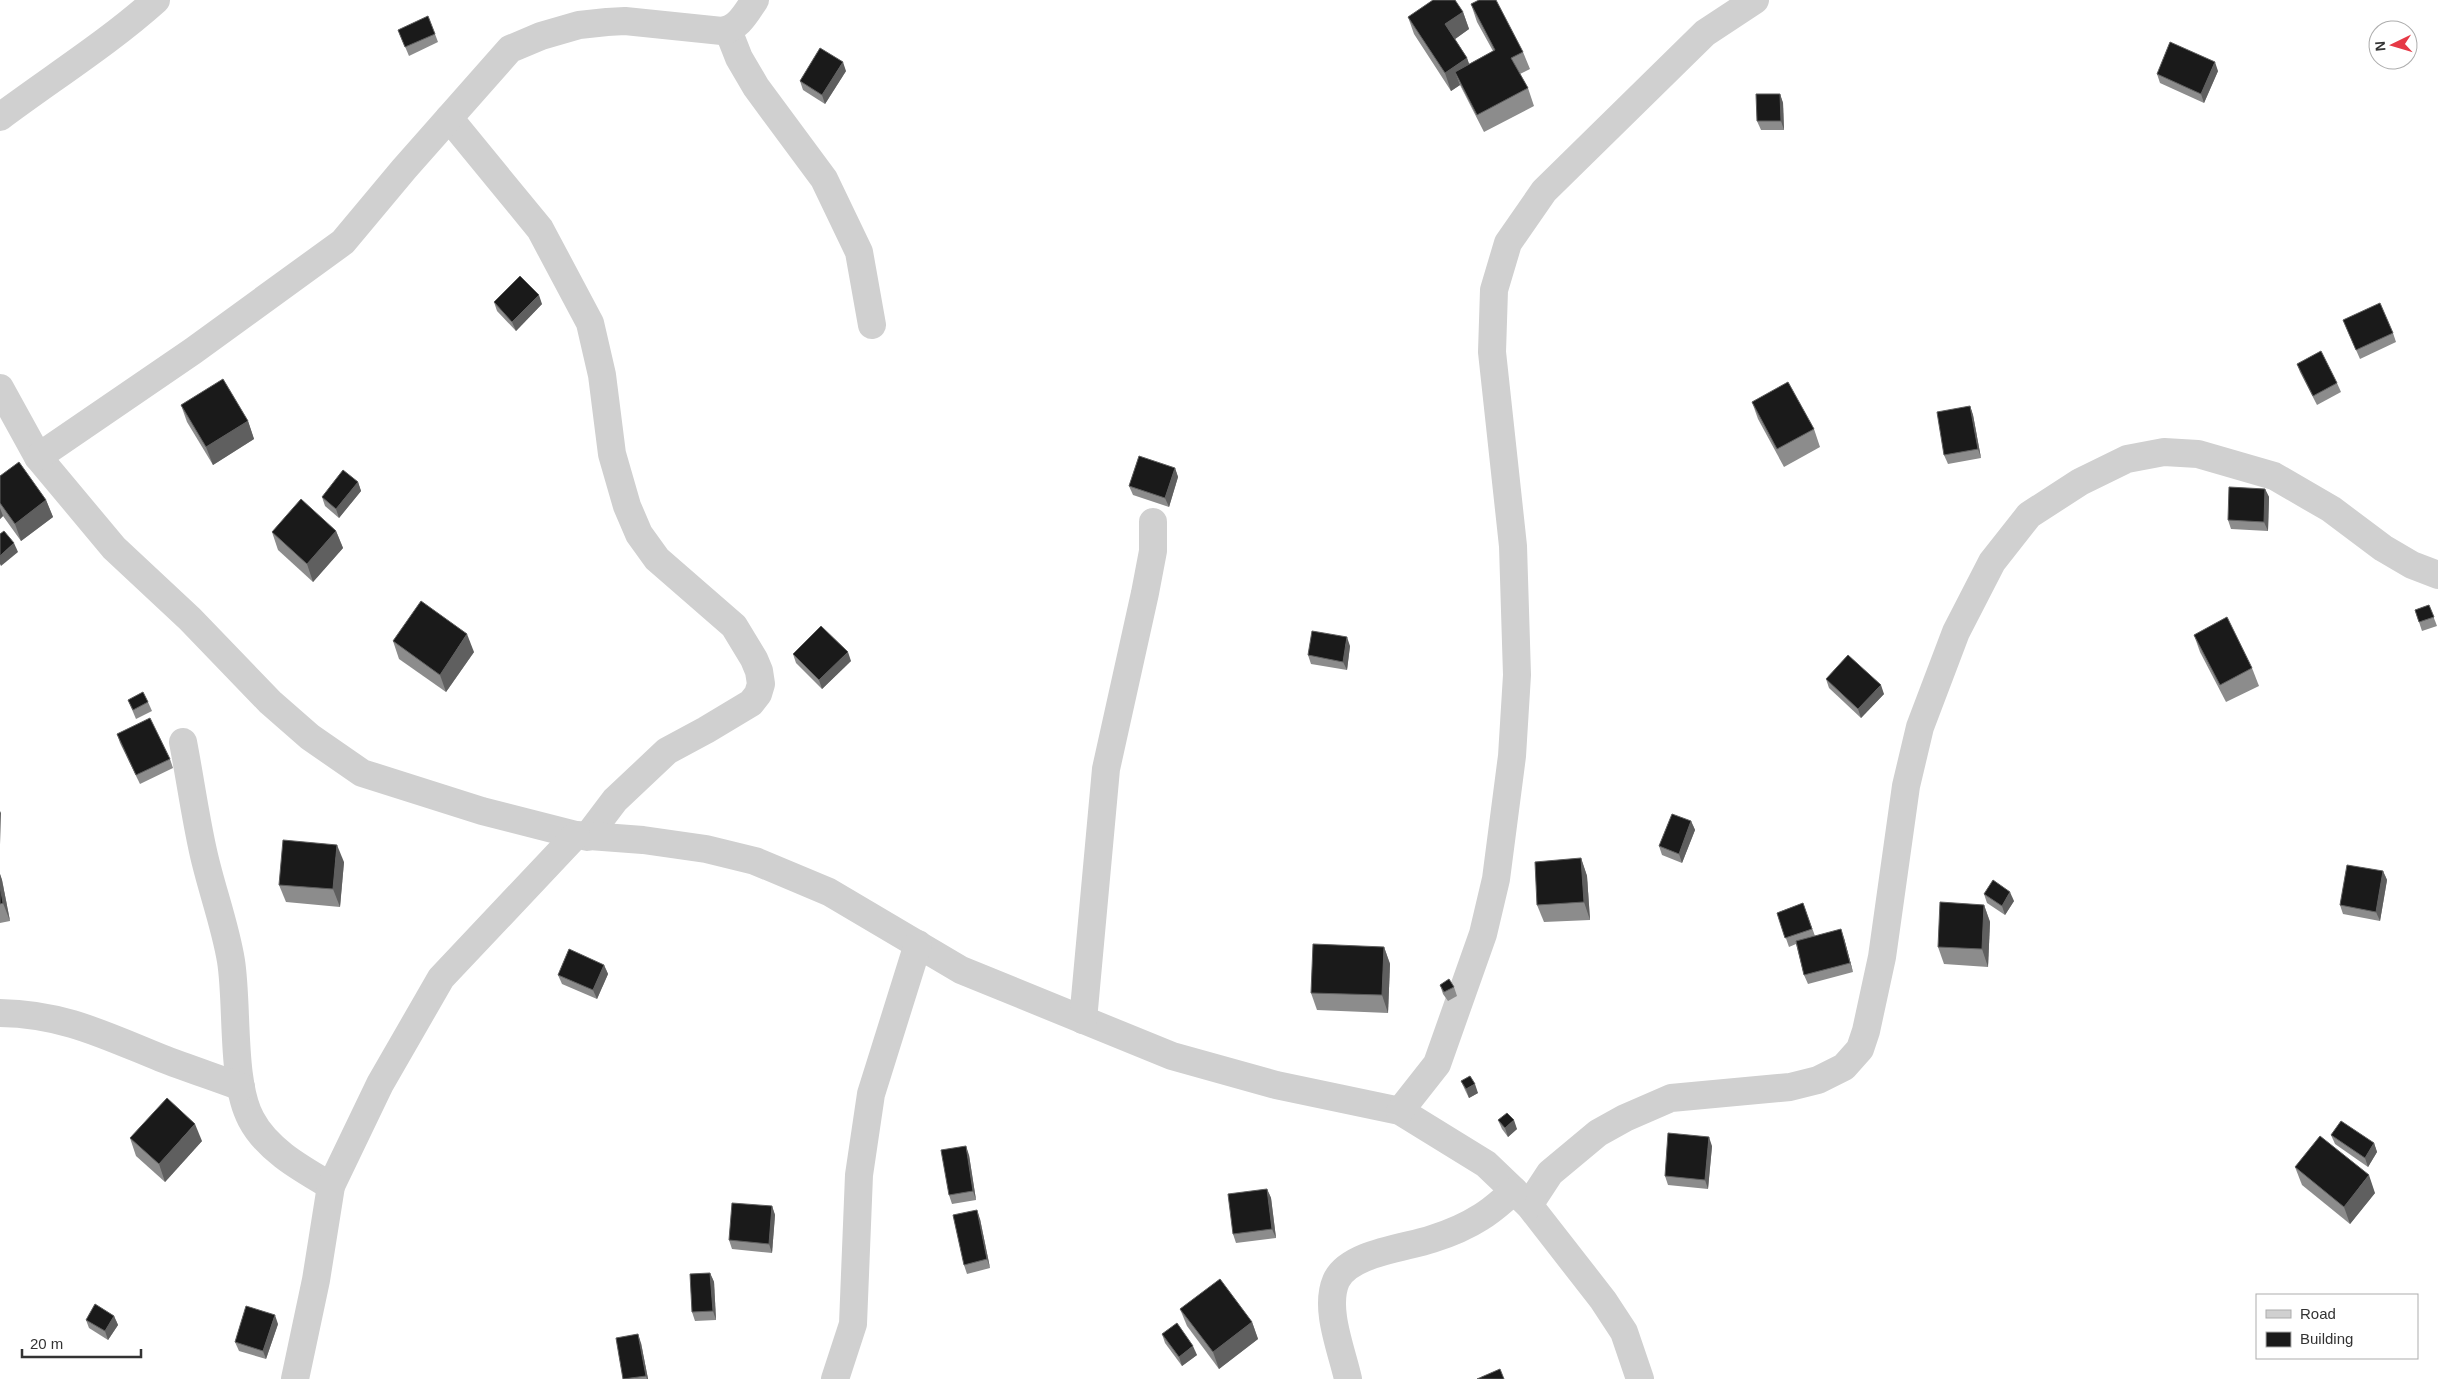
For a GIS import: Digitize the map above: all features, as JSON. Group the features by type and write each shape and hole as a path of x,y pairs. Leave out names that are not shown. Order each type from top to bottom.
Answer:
{"street":[{"path":"0,117 79,59 123,30 156,0"},
{"path":"38,458 193,351 343,242 510,49 541,36 579,25 624,21 714,31 728,30 742,20 755,0"},
{"path":"1400,1111 1436,1064 1456,1015 1483,934 1496,879 1512,756 1517,675 1513,546 1492,352 1494,290 1508,243 1544,191 1705,33 1755,0"},
{"path":"728,30 739,58 756,87 824,180 859,252 872,325"},
{"path":"295,1379 316,1280 331,1186 380,1084 441,978 582,836 615,800 667,750 752,703 761,684 754,658 734,626 657,559 639,534 627,506 612,454 602,375 590,324 540,229 449,118"},
{"path":"0,388 38,458 114,548 190,620 270,702 310,737 362,773 482,811 582,836 643,840 697,847 755,861 830,892 961,970 1172,1056 1276,1084 1400,1111 1486,1164 1521,1198 1603,1300 1624,1332 1640,1379"},
{"path":"1348,1379 1333,1323 1333,1297 1336,1280 1350,1265 1372,1255 1433,1239 1521,1198 1598,1133 1625,1118 1671,1098 1790,1087 1818,1080 1844,1067 1860,1049 1866,1031 1882,957 1906,786 1920,727 1956,632 1992,562 2029,515 2080,482 2127,459 2164,452 2198,454 2274,476 2331,509 2405,561 2438,575"},
{"path":"1083,1020 1106,769 1145,593 1153,551 1154,522"},
{"path":"183,742 203,850 224,926 231,961 241,1087 250,1118 261,1135 294,1164 331,1186"},
{"path":"835,1379 853,1324 859,1175 871,1094 918,944"},
{"path":"0,1013 43,1016 81,1025 161,1058 241,1087"}],"building":[{"path":"1433,0 1455,0 1463,12 1445,24 1467,58 1445,73 1408,17"},
{"path":"1479,0 1496,0 1523,52 1511,58 1528,88 1477,115 1455,72 1495,50 1471,4"},
{"path":"428,16 435,34 405,47 398,30"},
{"path":"2170,42 2215,62 2201,94 2157,74"},
{"path":"820,48 843,62 822,95 800,81"},
{"path":"1756,94 1780,94 1781,121 1757,121"},
{"path":"520,276 539,295 512,322 494,302"},
{"path":"2380,303 2393,333 2356,350 2343,320"},
{"path":"2321,351 2337,383 2313,396 2297,364"},
{"path":"223,379 248,421 206,447 181,405"},
{"path":"1788,382 1814,429 1777,449 1752,402"},
{"path":"1970,406 1978,449 1944,455 1937,412"},
{"path":"1139,456 1175,468 1165,498 1129,486"},
{"path":"19,462 46,500 15,524 0,503 0,476"},
{"path":"343,470 358,482 336,509 322,497"},
{"path":"2229,487 2265,489 2264,522 2228,520"},
{"path":"301,499 336,531 307,564 272,532"},
{"path":"4,531 14,543 0,556 0,534"},
{"path":"421,601 467,634 440,675 393,641"},
{"path":"2429,605 2434,617 2419,622 2415,610"},
{"path":"2227,617 2252,668 2220,685 2194,635"},
{"path":"821,626 848,652 819,680 793,654"},
{"path":"1312,631 1347,637 1343,662 1308,655"},
{"path":"1848,655 1881,685 1858,709 1826,679"},
{"path":"143,692 148,702 133,710 128,700"},
{"path":"150,718 170,759 136,775 117,734"},
{"path":"1672,814 1691,821 1679,854 1659,846"},
{"path":"283,840 337,845 333,889 279,885"},
{"path":"1581,858 1584,902 1537,905 1535,862"},
{"path":"2347,865 2383,871 2376,912 2340,905"},
{"path":"1993,880 2010,892 2002,906 1984,894"},
{"path":"0,886 3,903 0,904"},
{"path":"1940,902 1984,905 1982,949 1938,947"},
{"path":"1803,903 1812,929 1785,938 1777,913"},
{"path":"1841,929 1850,963 1804,975 1796,941"},
{"path":"1313,944 1384,947 1382,995 1311,993"},
{"path":"569,949 604,965 593,990 558,975"},
{"path":"1449,979 1454,987 1444,992 1440,985"},
{"path":"1470,1076 1475,1084 1466,1089 1461,1081"},
{"path":"167,1098 195,1124 159,1164 130,1138"},
{"path":"1507,1113 1514,1120 1505,1128 1498,1120"},
{"path":"2341,1121 2374,1143 2365,1158 2331,1135"},
{"path":"1668,1133 1709,1137 1705,1180 1665,1176"},
{"path":"2320,1136 2369,1175 2344,1207 2295,1167"},
{"path":"966,1146 973,1191 949,1195 941,1150"},
{"path":"1267,1189 1272,1229 1233,1234 1228,1194"},
{"path":"732,1203 772,1206 769,1244 729,1240"},
{"path":"977,1210 987,1259 964,1265 953,1215"},
{"path":"710,1273 713,1311 692,1312 690,1274"},
{"path":"1220,1279 1252,1322 1213,1352 1180,1309"},
{"path":"95,1304 114,1316 105,1331 86,1320"},
{"path":"246,1306 275,1315 263,1351 235,1342"},
{"path":"1177,1323 1193,1346 1179,1357 1162,1334"},
{"path":"638,1334 646,1376 623,1379 616,1338"},
{"path":"1500,1369 1504,1379 1477,1379"}]}
